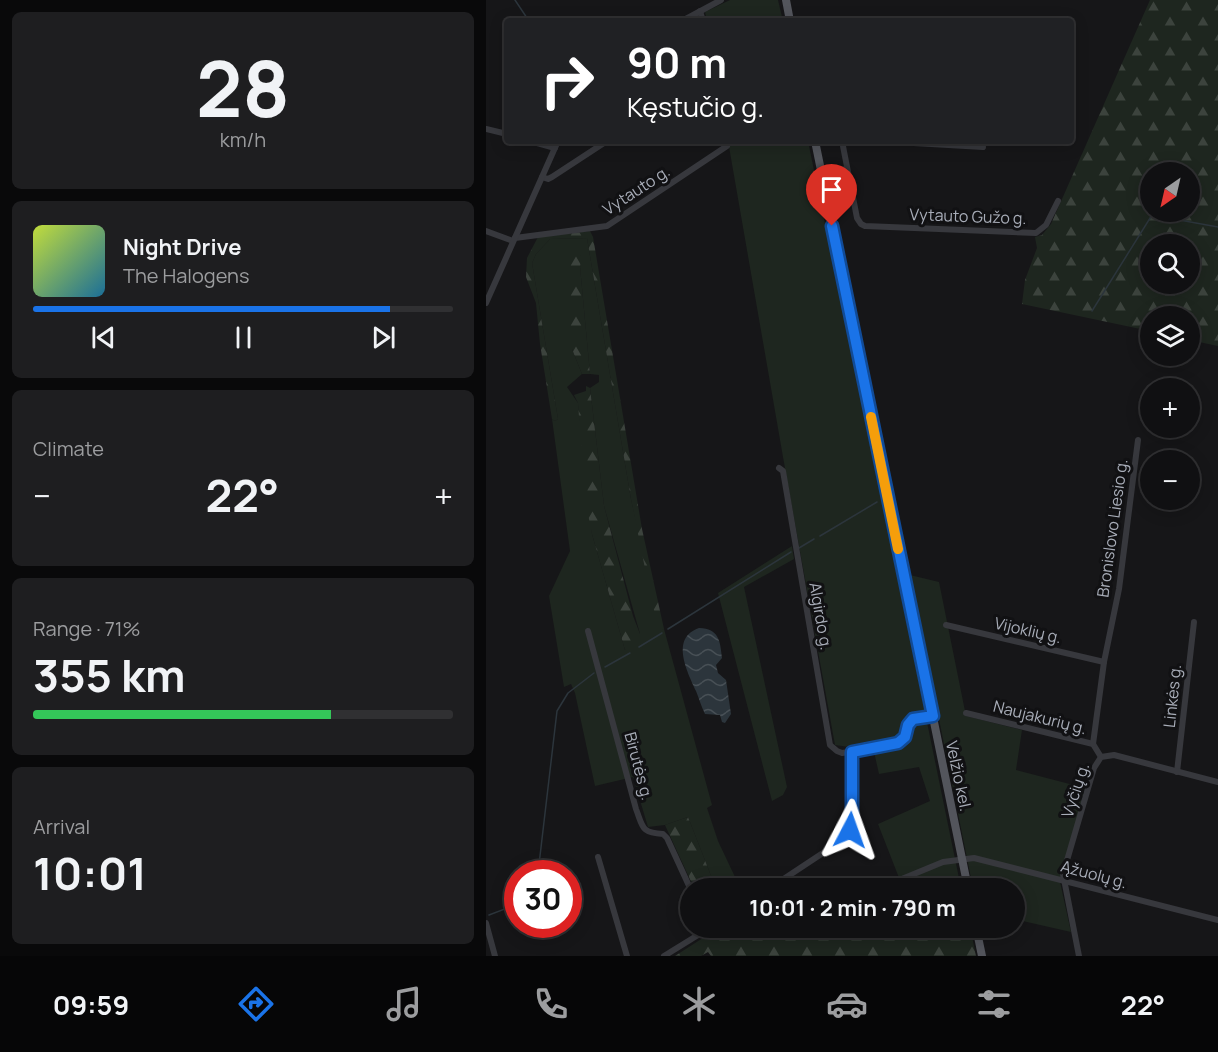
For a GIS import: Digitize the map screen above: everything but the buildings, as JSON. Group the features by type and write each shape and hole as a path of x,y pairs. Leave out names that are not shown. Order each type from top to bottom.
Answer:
{"main road":[{"path":"786,0 789,18"},
{"name":"Velžio kel.","path":"816,144 966,878"},
{"path":"978,938 982,956"}],"street":[{"path":"687,18 721,0"},
{"path":"700,11 702,18"},
{"path":"486,129 504,134"},
{"path":"541,144 555,148"},
{"path":"486,303 557,144"},
{"path":"542,177 548,179 552,177 603,144"},
{"path":"821,173 846,169 842,144"},
{"path":"931,144 983,147"},
{"name":"Vytauto g.","path":"514,239 607,226 727,146"},
{"name":"Vytauto Gužo g.","path":"846,169 857,218 861,224 1036,232 1046,225 1058,201"},
{"path":"486,231 514,239"},
{"name":"Bronislovo Liesio g.","path":"1093,744 1104,662 1119,589 1138,440"},
{"name":"Algirdo g.","path":"779,468 783,471 828,740 837,751 852,752"},
{"name":"Linkės g.","path":"1177,772 1194,622"},
{"name":"Vijoklių g.","path":"946,625 1104,662"},
{"name":"Birutės g.","path":"588,631 643,828 650,834 663,834 667,838 685,878"},
{"name":"Naujakurių g.","path":"966,713 1093,744 1101,757"},
{"path":"785,878 841,841 850,830 852,752 895,745 902,741 913,719 933,716"},
{"name":"Vyčių g.","path":"1063,879 1094,768 1101,757 1114,755 1218,782"},
{"path":"598,858 627,956"},
{"name":"Ąžuolų g.","path":"904,878 943,862 974,858 1218,920"},
{"path":"1063,879 1079,956"},
{"path":"486,923 495,956"},
{"path":"664,956 693,938"}],"green space":[{"path":"730,0 778,0 782,18 706,18 705,12"},
{"path":"1150,0 1218,0 1218,346 1200,342 1200,306 1140,306 1140,329 1022,304 1025,280 1037,248 1035,237 1042,235 1051,224"},
{"path":"729,144 809,144 959,878 899,878 878,824 930,801 919,767 879,774 872,743 849,747 835,745"},
{"path":"590,231 593,237 642,529 664,629 660,631 652,603 631,499 587,238 550,239 536,254 532,263 558,419 555,421 552,419 536,303 526,277 527,258 538,237"},
{"path":"587,238 631,499 661,630 664,629 712,805 707,808 718,841 735,877 733,878 712,878 688,817 665,825 648,827 633,777 595,786 575,693 571,684 564,687 549,596 570,551 552,419 555,421 558,419 532,263 536,254 550,239","holes":["581,254 580,267 590,374 599,375 599,382 590,388 604,506 640,634 625,650 592,534 578,403 567,387 582,374 572,349"]},
{"path":"578,253 582,257 580,267 590,374 582,374 572,349 564,268"},
{"path":"586,386 590,388 604,506 633,616 640,634 645,639 625,650 592,534 585,499 578,403 574,395 586,391"},
{"path":"792,546 794,559 744,587 787,787 783,795 772,801 718,593"},
{"path":"910,575 939,582 966,716 1022,730 1016,770 1085,788 1060,882 1071,932 1025,922 1025,878 971,878"},
{"path":"688,817 712,878 689,878 665,825"},
{"path":"703,938 972,938 976,956 711,956 708,952 701,956 675,956"}],"water":[{"path":"699,628 715,633 719,641 722,658 716,665 718,673 726,680 731,714 725,723 722,722 720,715 705,714 685,665 683,647 685,639"}],"waterway":[{"path":"515,0 527,18"},
{"path":"1092,311 1152,215 1218,227"},
{"path":"820,536 877,502"},
{"path":"799,548 814,539"},
{"path":"668,629 791,552"},
{"path":"639,647 662,633"},
{"path":"605,667 630,653"},
{"path":"540,860 557,711 568,693 594,673"},
{"path":"489,915 504,909"}],"slow traffic":[{"path":"871,417 898,549"}],"route":[{"path":"832,226 933,716 913,719 902,741 895,745 852,752 852,825 850,830"}]}
